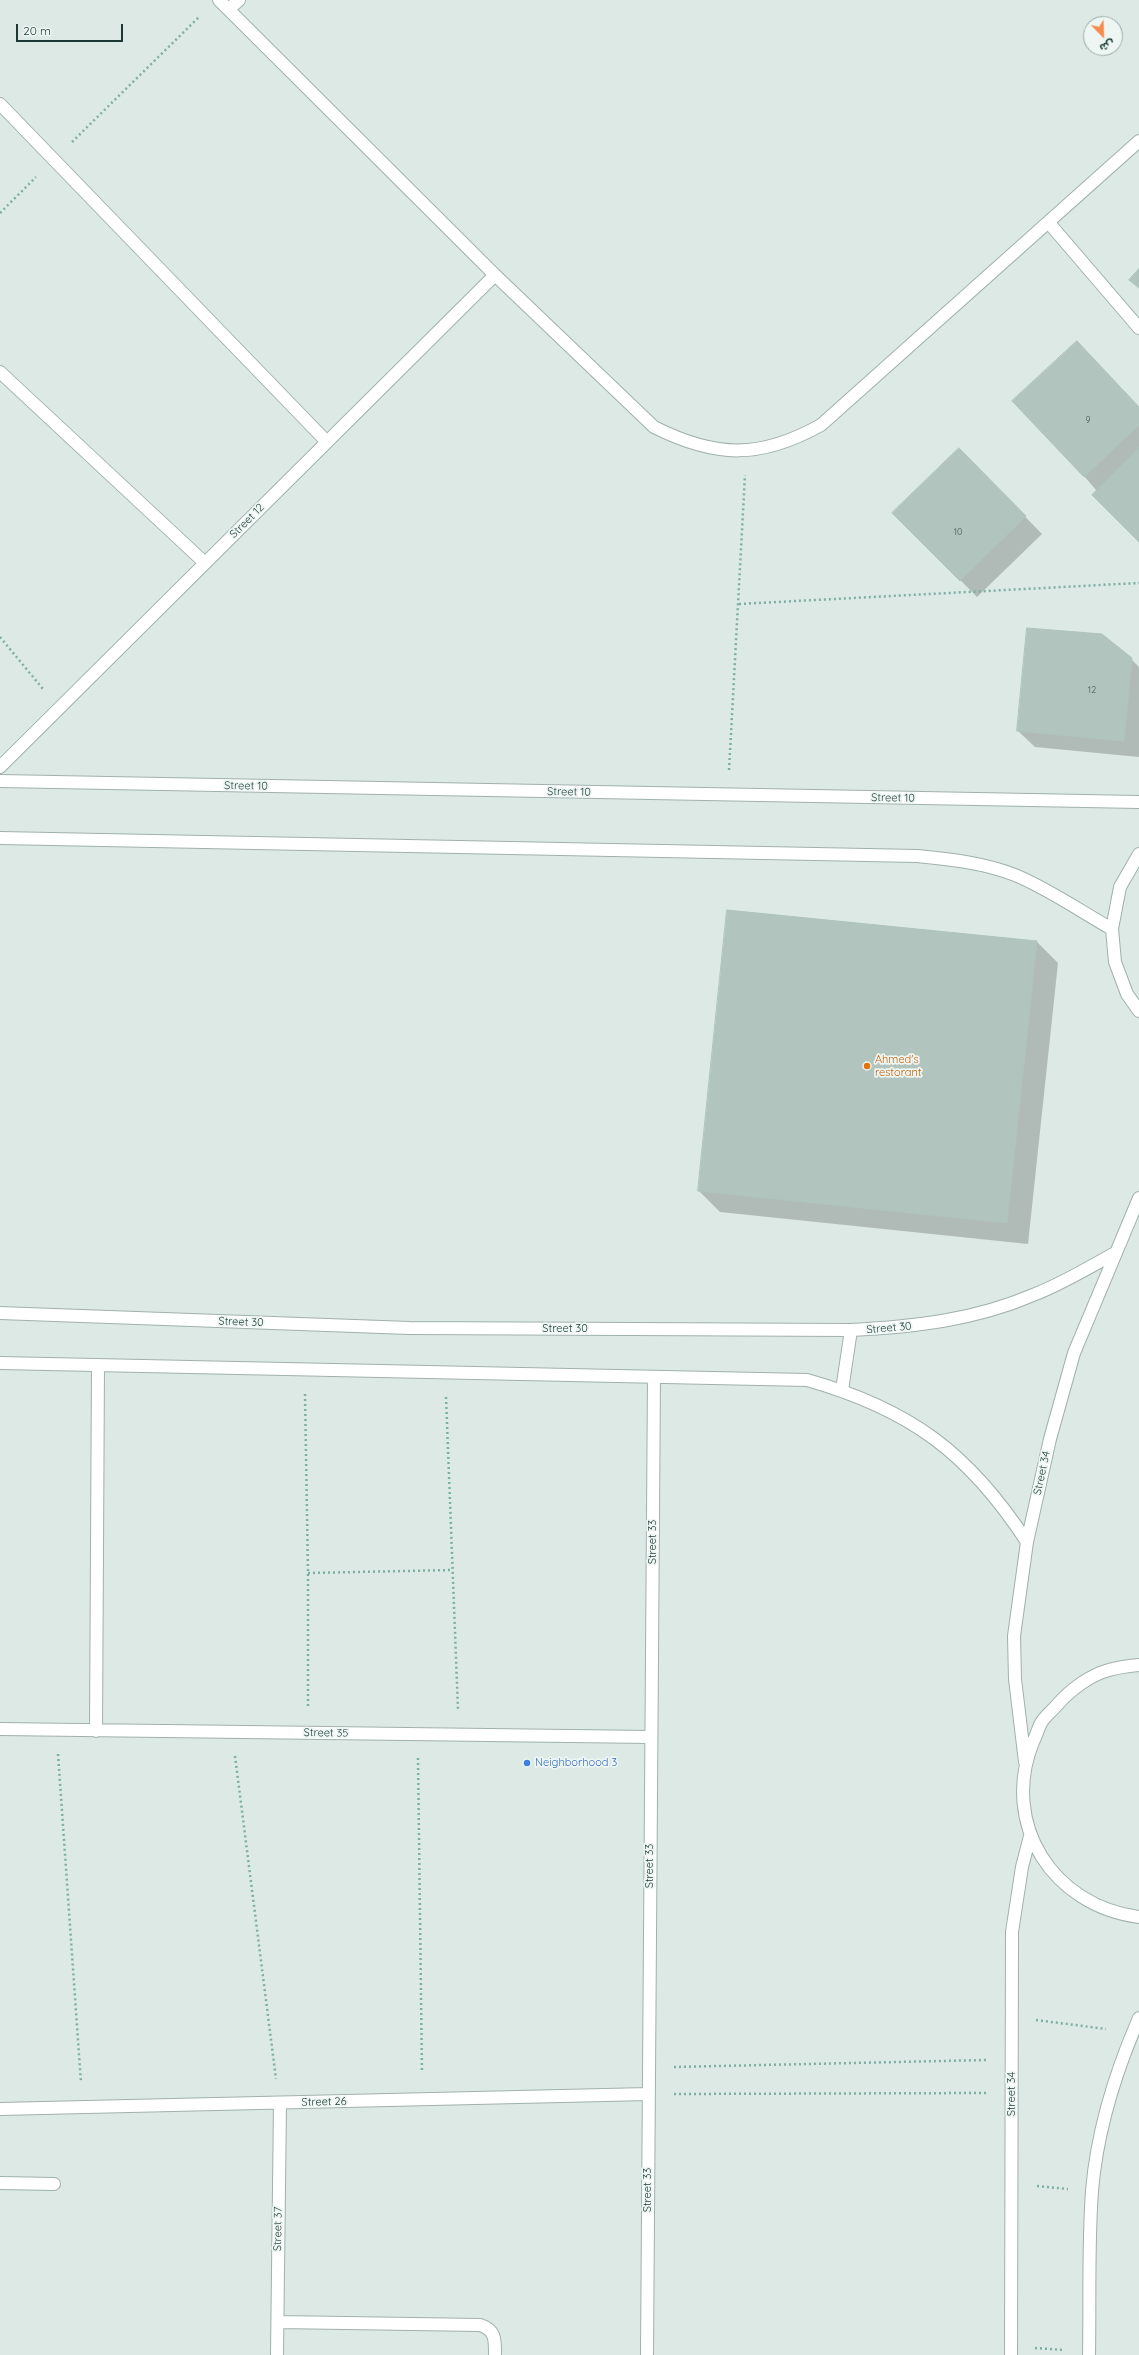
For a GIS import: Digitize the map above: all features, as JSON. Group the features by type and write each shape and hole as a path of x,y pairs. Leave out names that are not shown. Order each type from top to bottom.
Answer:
{"street":[{"path":"219,0 495,275 654,428 683,442 714,450 746,451 785,442 821,424 1139,141"},
{"path":"229,9 239,0"},
{"path":"0,104 327,442"},
{"path":"1048,223 1139,328"},
{"name":"Street 12","path":"0,768 495,275"},
{"path":"0,372 205,563"},
{"name":"Street 10","path":"0,781 1139,802"},
{"path":"0,838 936,857 983,865 1015,875 1045,889 1112,929"},
{"path":"1139,854 1120,887 1112,929 1115,962 1127,994 1139,1011"},
{"name":"Street 34","path":"1025,1762 1015,1679 1014,1636 1027,1542 1050,1439 1074,1352 1139,1198"},
{"name":"Street 30","path":"0,1313 410,1328 851,1330 905,1327 943,1321 988,1311 1033,1296 1074,1276 1115,1253"},
{"path":"842,1390 851,1330"},
{"path":"0,1363 807,1380 842,1390 880,1405 916,1425 949,1449 978,1477 1005,1508 1027,1542"},
{"path":"96,1731 98,1365"},
{"name":"Street 33","path":"646,2355 654,1377"},
{"path":"1139,1665 1108,1670 1070,1690 1041,1723 1025,1762 1022,1800 1030,1836 1047,1867 1072,1892 1103,1909 1139,1917"},
{"name":"Street 35","path":"0,1730 651,1737"},
{"name":"Street 34","path":"1011,2351 1012,1932 1022,1867 1030,1836"},
{"path":"1090,2353 1092,2191 1103,2123 1114,2082 1139,2018"},
{"name":"Street 26","path":"0,2109 648,2094"},
{"name":"Street 37","path":"277,2355 280,2102"},
{"path":"0,2183 54,2184"},
{"path":"278,2322 480,2325 492,2331 495,2338 495,2355"}],"path":[{"path":"0,213 204,11"},
{"path":"728,795 746,451"},
{"path":"739,604 1139,583"},
{"path":"0,637 59,708"},
{"path":"305,1369 308,1573 308,1733"},
{"path":"445,1372 459,1735"},
{"path":"308,1573 452,1570"},
{"path":"56,1730 83,2107"},
{"path":"232,1732 280,2102"},
{"path":"417,1734 422,2100"},
{"path":"1012,2017 1132,2033"},
{"path":"649,2068 1012,2059"},
{"path":"648,2094 1012,2093"},
{"path":"1011,2184 1092,2191"},
{"path":"1011,2351 1090,2353"}],"building":[{"path":"1139,269 1139,288 1129,280"},
{"path":"1077,341 1139,407 1139,425 1084,477 1012,401"},
{"path":"959,448 1026,516 960,581 892,513"},
{"path":"1139,448 1139,542 1092,495"},
{"path":"1027,628 1102,634 1132,658 1124,741 1017,731"},
{"name":"Ahmed's restorant","path":"727,910 1037,941 1007,1223 698,1191"}],"place":[{"name":"Ahmed's restorant","path":"867,1066"},
{"name":"Neighborhood 3","path":"527,1763"}]}
